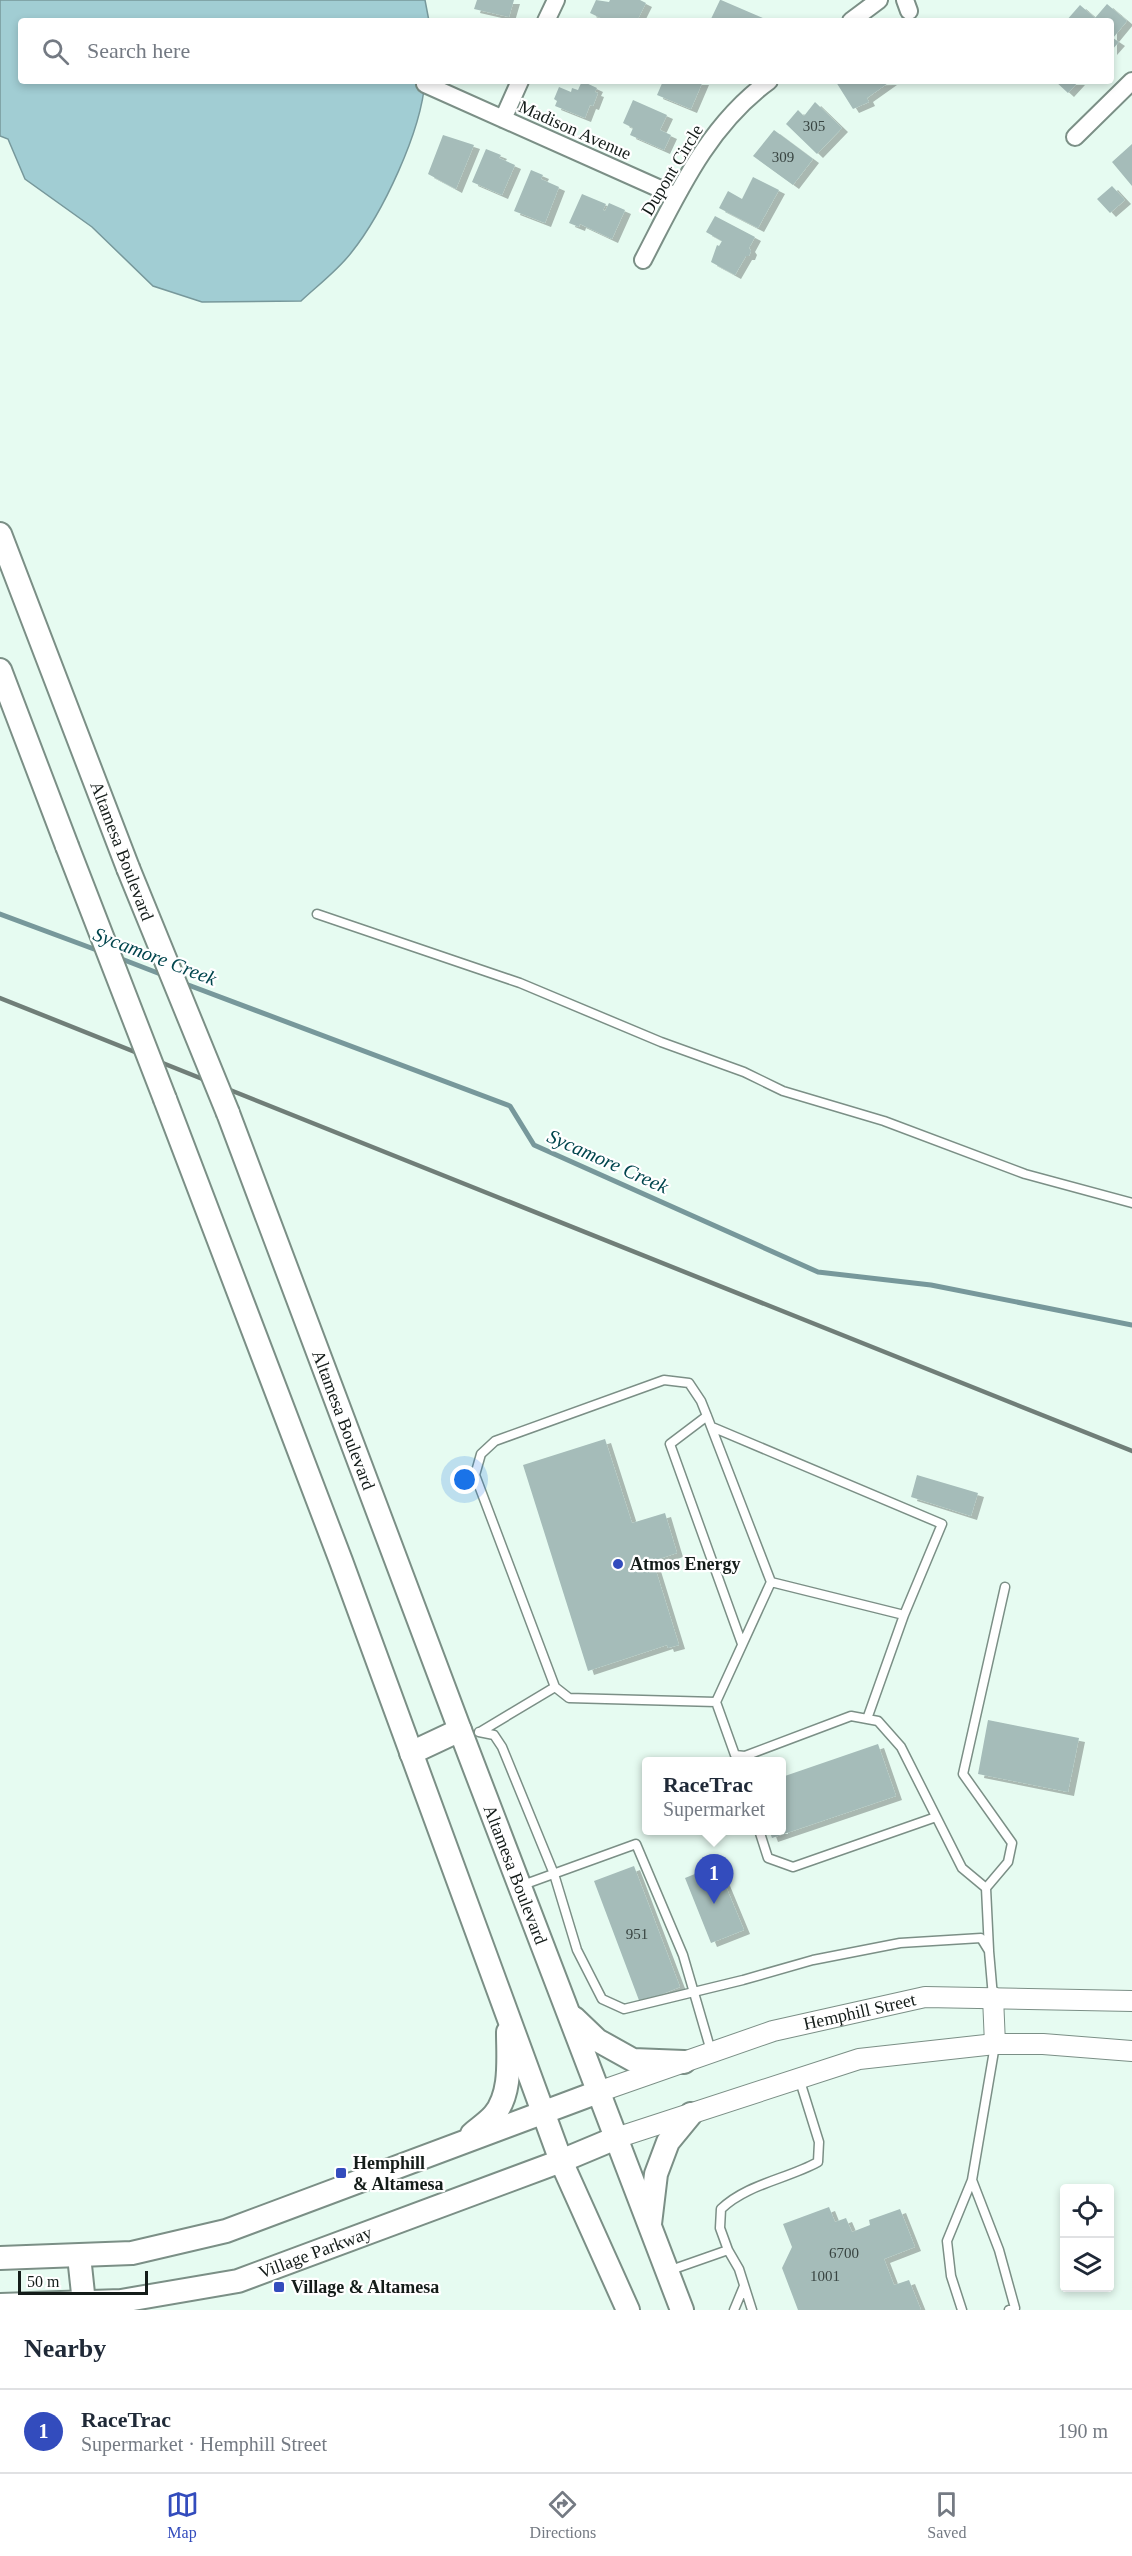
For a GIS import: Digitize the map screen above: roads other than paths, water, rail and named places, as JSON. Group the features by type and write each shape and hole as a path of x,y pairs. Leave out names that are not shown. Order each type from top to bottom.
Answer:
{"main road":[{"name":"Altamesa Boulevard","path":"0,534 128,868 228,1113 470,1731 519,1886 682,2310"},
{"path":"0,670 165,1099 411,1753 543,2114 561,2161 628,2310"},
{"path":"411,1753 470,1731"},
{"path":"567,2012 597,2040 633,2060 684,2062"},
{"path":"461,2144 494,2115 504,2097 507,2074 508,2019"},
{"path":"0,2258 132,2253 226,2231 598,2092"},
{"path":"649,2225 656,2174 664,2152 668,2142 691,2114"},
{"name":"Village Parkway","path":"0,2305 121,2301 238,2281 561,2161 616,2138"},
{"path":"79,2256 84,2302"}],"street":[{"path":"547,18 556,0"},
{"path":"855,18 879,0"},
{"path":"1075,137 1132,81"},
{"name":"Madison Avenue","path":"425,84 676,196"},
{"path":"503,119 519,84"},
{"name":"Dupont Circle","path":"643,260 676,196 712,137 746,100 765,84"},
{"name":"Hemphill Street","path":"598,2092 773,2031 925,1997 1132,2001"},
{"path":"993,1997 995,2044"},
{"path":"616,2138 859,2059 995,2044 1043,2044 1132,2051"}],"lane":[{"path":"317,914 520,983 650,1037 744,1072 783,1091 884,1121 1025,1174 1132,1203"},
{"path":"716,1702 569,1698 555,1687 475,1475 481,1454 495,1441 664,1380 689,1383 701,1401 712,1427 771,1582 716,1702 736,1757"},
{"path":"707,1416 670,1444 742,1644"},
{"path":"712,1427 942,1524 904,1615 867,1719"},
{"path":"771,1582 904,1615"},
{"path":"993,1997 986,1887 1008,1862 1012,1842 963,1774 1005,1587"},
{"path":"470,1731 555,1687"},
{"path":"740,1757 851,1716 878,1721 901,1747 962,1868 986,1887"},
{"path":"470,1731 494,1735 502,1748 554,1874 577,1950 602,1999 624,2009 813,1960 900,1943 981,1938 989,1951"},
{"path":"761,1835 768,1858 793,1867 936,1817"},
{"path":"519,1886 636,1844 683,1955 712,2052"},
{"path":"962,2310 951,2276 947,2241 972,2180 995,2044"},
{"path":"752,2310 739,2269 728,2250 720,2228 721,2209 733,2198 818,2162 819,2142 799,2078"},
{"path":"972,2180 999,2250 1015,2308 1009,2310"},
{"path":"668,2271 728,2250"},
{"path":"734,2310 745,2285"}],"water":[{"path":"0,0 425,0 428,18 18,18 18,84 425,84 416,124 408,147 376,216 340,266 301,301 202,302 153,286 92,227 25,179 8,139 0,136"}],"waterway":[{"name":"Sycamore Creek","path":"0,914 102,952"},
{"name":"Sycamore Creek","path":"119,958 163,975"},
{"name":"Sycamore Creek","path":"183,983 510,1106 534,1145 818,1272 931,1285 1132,1325"}],"railway":[{"path":"0,998 1132,1451"}],"place":[{"name":"Atmos Energy","path":"618,1564"},
{"name":"RaceTrac","path":"714,1904"},
{"name":"Hemphill & Altamesa","path":"341,2173"},
{"name":"Village & Altamesa","path":"279,2287"}]}
